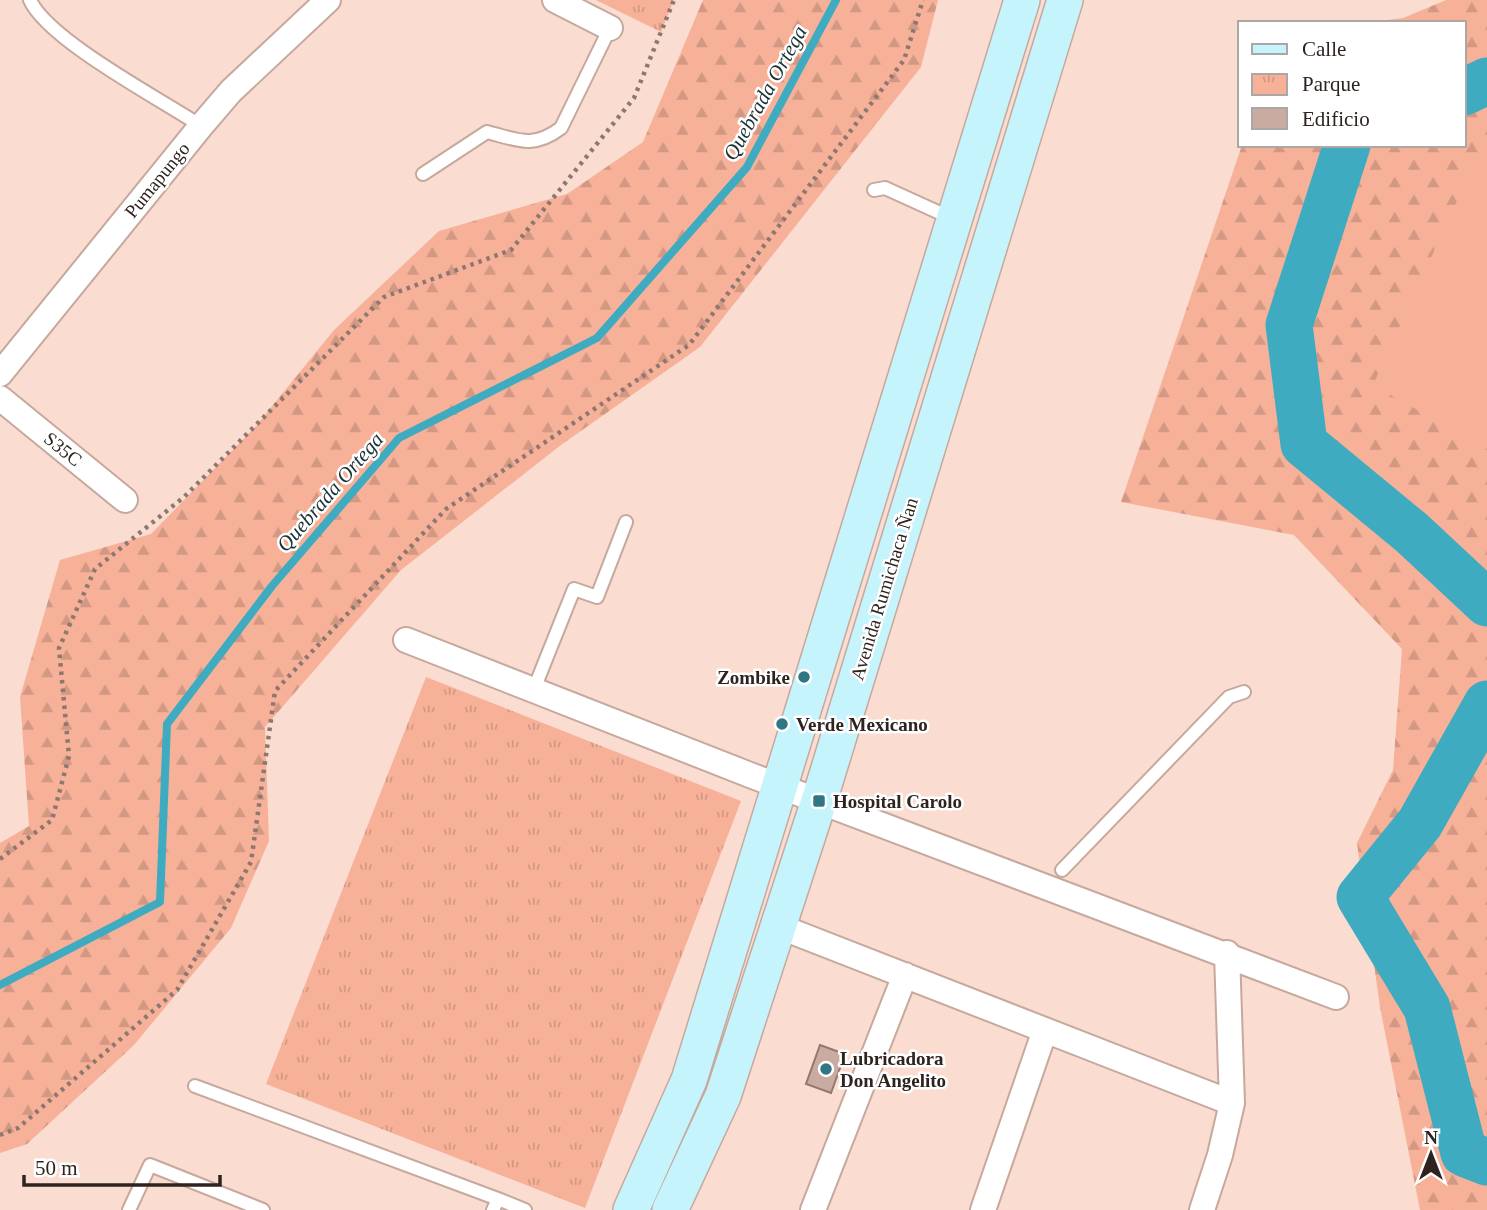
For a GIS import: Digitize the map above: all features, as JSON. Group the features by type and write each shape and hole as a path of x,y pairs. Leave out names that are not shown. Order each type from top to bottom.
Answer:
{"main road":[{"path":"631,1210 689,1080 1022,0"},
{"name":"Avenida Rumichaca Ñan","path":"670,1210 723,1096 819,801 1065,0"}],"street":[{"name":"Pumapungo","path":"0,374 231,91 328,0"},
{"path":"555,0 610,28"},
{"name":"S35C","path":"0,398 125,500"},
{"path":"406,640 819,801 1054,878 1336,997"},
{"path":"778,926 1232,1102"},
{"path":"1202,1210 1220,1155 1232,1102 1227,953"},
{"path":"813,1210 905,975"},
{"path":"983,1210 1045,1030"}],"lane":[{"path":"30,0 35,12 57,34 201,126"},
{"path":"423,174 488,132 528,143 550,136 561,128 610,28"},
{"path":"874,190 885,188 955,219"},
{"path":"534,689 574,589 597,597 626,522"},
{"path":"1054,878 1229,697 1244,692"},
{"path":"195,1086 496,1205 526,1210"},
{"path":"129,1210 149,1165 263,1210"}],"path":[{"path":"0,859 52,820 69,756 59,648 95,569 184,497 384,298 510,250 634,98 674,0"},
{"path":"0,1135 18,1128 177,990 251,862 275,691 446,509 689,345 904,60 923,0"}],"green space":[{"path":"596,0 674,0 661,32"},
{"path":"703,0 938,0 921,67 700,347 561,445 401,570 265,727 269,841 231,928 134,1045 27,1144 0,1153 0,843 29,826 20,697 60,560 151,534 256,426 334,330 439,231 567,194 643,142"},
{"path":"1446,0 1487,0 1487,1210 1420,1210 1380,1007 1357,843 1393,770 1402,649 1294,535 1121,502 1241,147 1466,147 1466,21 1379,21 1403,18"},
{"path":"1482,146 1487,148 1487,449 1373,385"},
{"path":"426,677 741,801 585,1208 266,1084"}],"building":[{"name":"Lubricadora Don Angelito","path":"820,1045 845,1054 831,1093 806,1084"}],"waterway":[{"name":"Quebrada Ortega","path":"0,985 160,902 167,724 272,586 399,438 597,338 747,167 836,0"},
{"path":"1466,91 1487,81"},
{"path":"1346,147 1289,325 1304,444 1412,533 1487,603"},
{"path":"1487,704 1420,823 1360,897 1427,1008 1464,1153 1487,1162"}],"place":[{"name":"Zombike","path":"804,677"},
{"name":"Verde Mexicano","path":"782,724"},
{"name":"Hospital Carolo","path":"819,801"},
{"name":"Lubricadora Don Angelito","path":"826,1069"}]}
